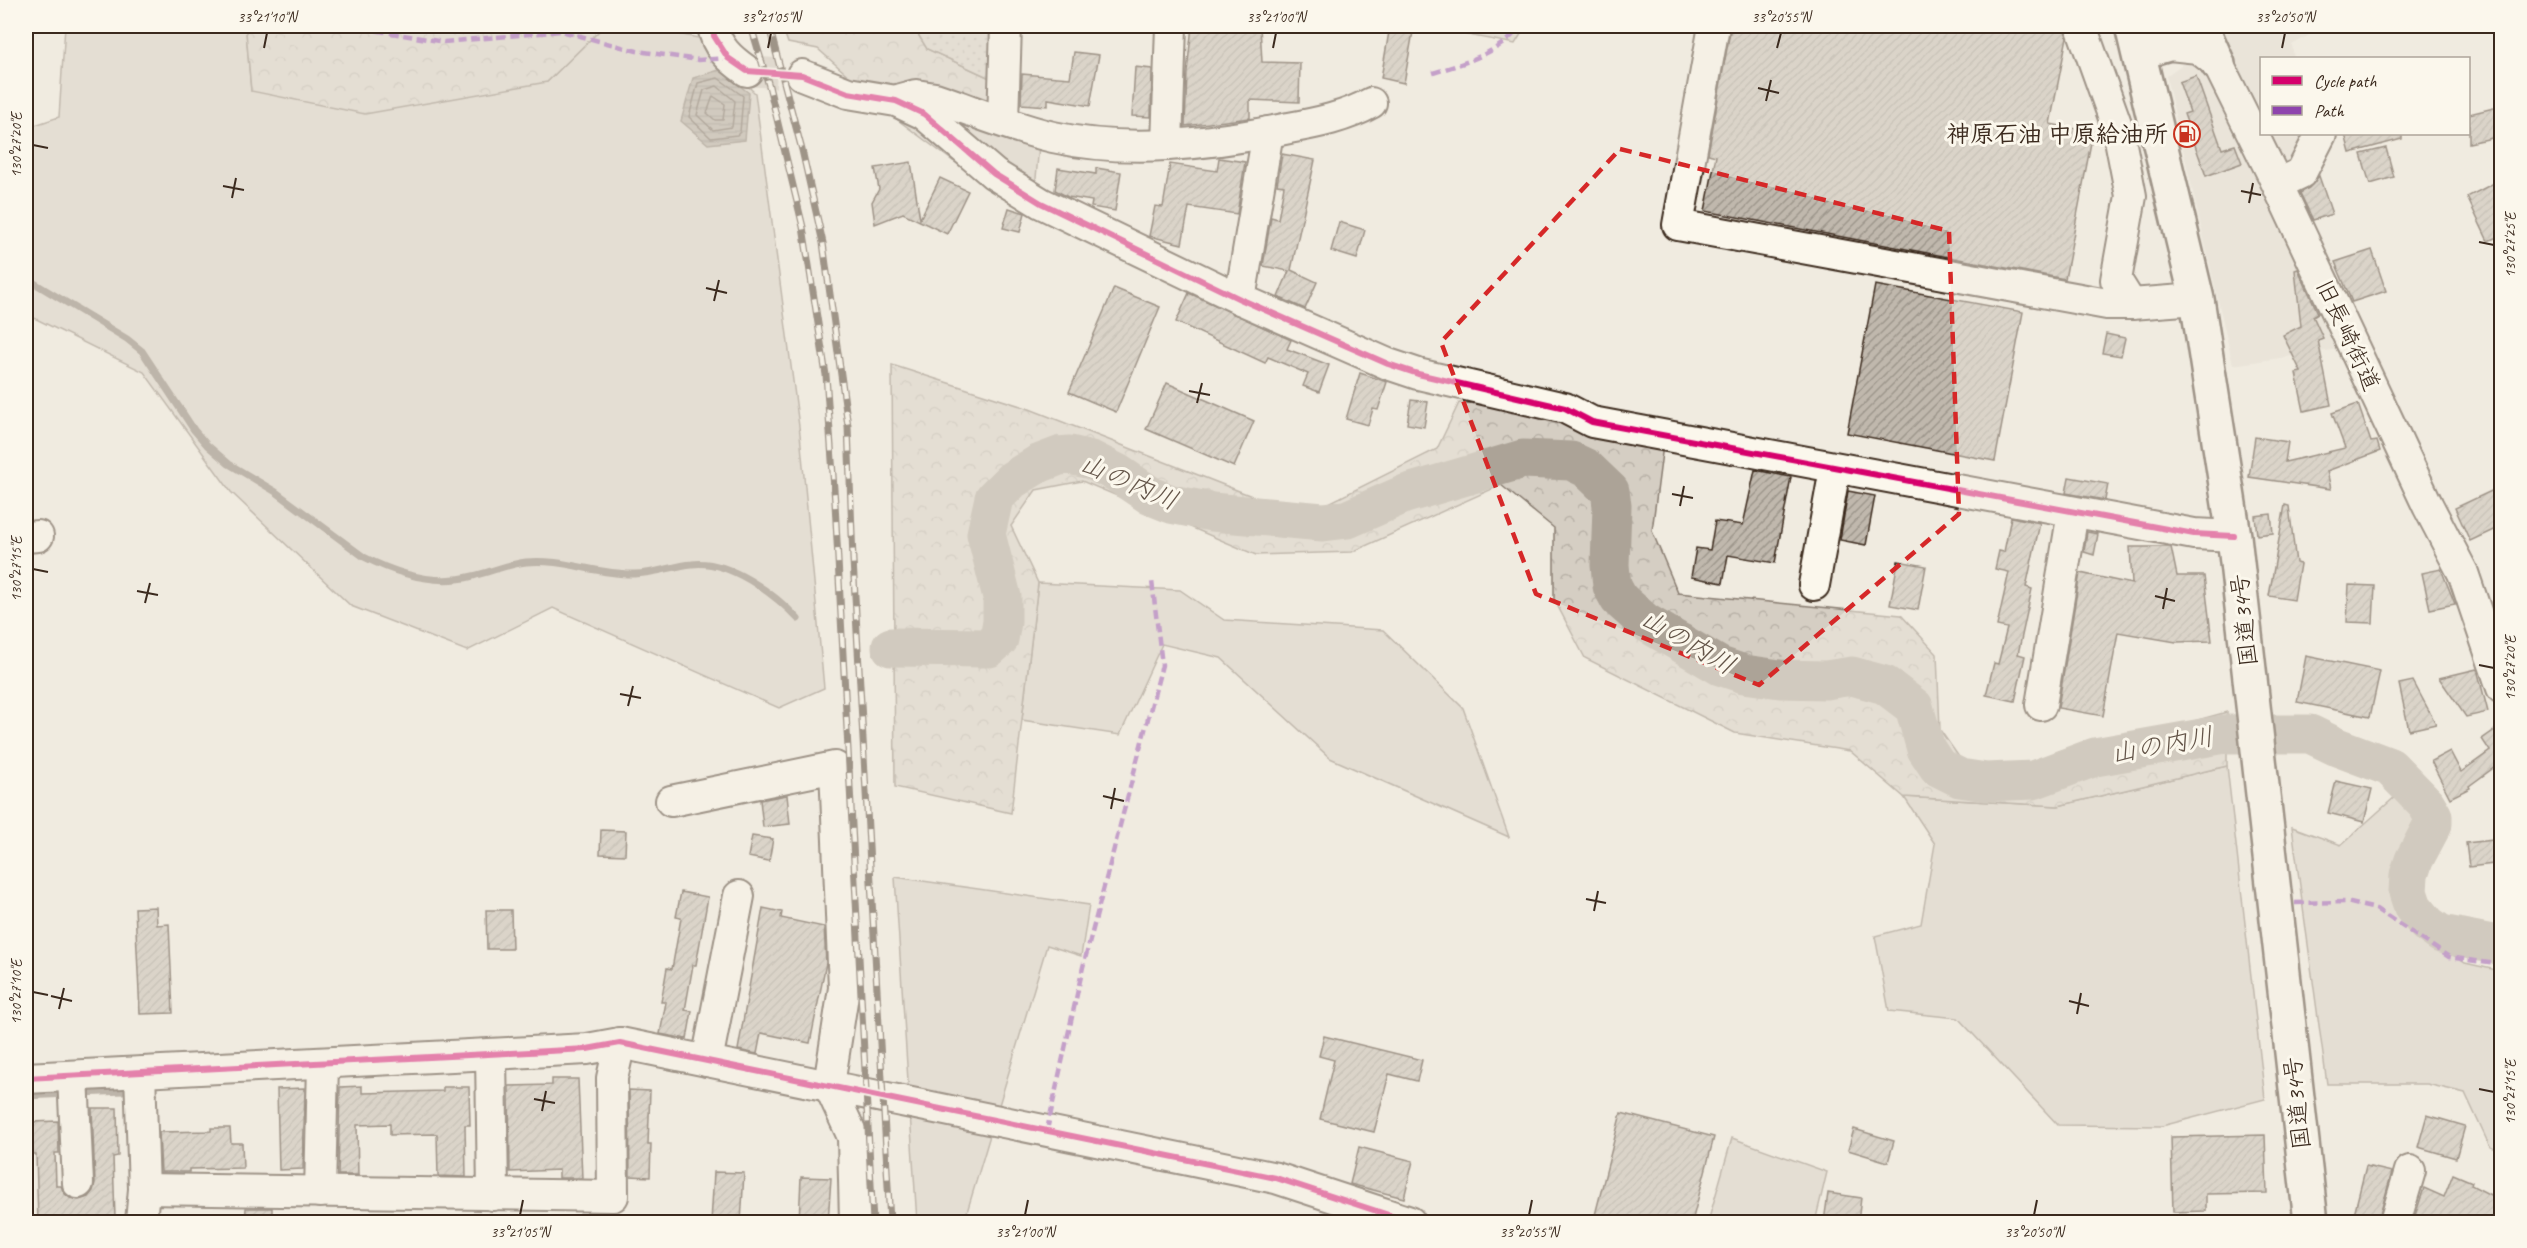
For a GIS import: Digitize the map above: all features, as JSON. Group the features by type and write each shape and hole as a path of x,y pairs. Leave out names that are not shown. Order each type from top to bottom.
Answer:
{"highway":[{"path":"2201,26 2218,64"},
{"name":"国道34号","path":"2135,40 2197,299 2234,537 2311,1222"}],"street":[{"path":"713,26 714,36 728,58 747,71"},
{"path":"1003,121 1006,26"},
{"path":"1167,145 1171,26"},
{"path":"1714,26 1678,225 2107,304 2197,299"},
{"path":"2081,26 2118,129 2131,196 2116,280 2131,304"},
{"name":"旧長崎街道","path":"2135,40 2198,48 2218,64 2278,184 2428,506 2463,573 2502,688"},
{"path":"802,75 848,93 896,101 924,114 994,174 1041,203 1240,299 1388,364 1418,374 1565,408 1592,423 2073,513 2194,534 2234,537"},
{"path":"896,101 916,95 935,98 1052,136 1104,145 1167,145 1268,132 1336,117 1357,111 1371,103"},
{"path":"1240,299 1268,132"},
{"path":"2278,184 2301,173 2320,135"},
{"path":"1814,585 1836,469"},
{"path":"2041,705 2073,513"},
{"path":"671,801 835,767 844,988 829,1085 853,1137 855,1222"},
{"path":"707,1060 739,896"},
{"path":"144,1189 613,1196 612,1078 620,1043"},
{"path":"26,1078 587,1049 620,1043 1276,1178 1342,1212 1410,1222"},
{"path":"491,1054 493,1195"},
{"path":"320,1192 323,1063"},
{"path":"140,1073 144,1189 141,1222"},
{"path":"72,1076 78,1183"},
{"path":"2395,1222 2410,1171"}],"highlighted area":[{"path":"1620,149 1949,231 1959,514 1759,685 1536,594 1441,342"}],"shaded area":[{"path":"2209,26 2319,26 2320,29 2292,45 2294,57 2260,57 2260,135 2308,135 2297,165 2263,187 2346,348 2233,365 2166,76 2184,63 2204,68"}],"green space":[{"path":"65,26 222,26 246,31 251,91 547,82 604,26 634,26 699,38 755,93 800,434 824,688 779,708 553,608 467,651 351,606 231,492 144,372 26,314 26,128 59,117"},
{"path":"253,26 604,26 547,82 365,114 251,91 246,31"},
{"path":"782,26 913,26 927,49 990,78 989,110 904,84 860,86 818,49 788,43"},
{"path":"913,26 993,26 990,78 927,49"},
{"path":"1447,26 1526,26 1515,44 1448,31"},
{"path":"904,84 1039,145 1035,189 953,161 875,103 860,86"},
{"path":"892,365 1027,408 1303,516 1437,449 1459,403 1515,404 1663,445 1652,531 1678,593 1901,615 1937,654 1940,730 1966,767 2029,766 2227,712 2227,766 2058,806 1904,797 1850,751 1735,733 1585,658 1554,599 1554,528 1501,485 1352,552 1256,555 1082,481 1036,490 1011,526 1038,583 1011,813 895,787"},
{"path":"1038,583 1180,590 1224,620 1383,630 1463,708 1509,837 1330,758 1221,658 1162,644 1120,735 1022,720"},
{"path":"2227,766 2265,1099 2162,1126 2058,1125 1958,1018 1889,1011 1875,936 1921,924 1935,844 1904,797 2058,806"},
{"path":"2397,795 2418,819 2393,876 2406,922 2465,963 2501,971 2501,1151 2490,1147 2465,1093 2427,1084 2327,1084 2292,827 2341,845"},
{"path":"895,877 1089,905 1081,956 1047,945 964,1222 917,1222"},
{"path":"1732,1138 1827,1172 1815,1222 1708,1222"}],"water":[{"path":"719,70 749,93 745,140 708,144 681,121 693,78"}],"building":[{"path":"1192,26 1260,26 1262,62 1300,63 1299,102 1250,100 1250,118 1185,126"},
{"path":"1390,26 1414,26 1404,83 1381,78"},
{"path":"1731,26 2041,26 2065,30 2067,37 2050,124 2093,132 2065,279 1705,211 1716,156 1708,154"},
{"path":"1074,52 1099,55 1090,106 1048,99 1048,106 1021,104 1022,74 1070,78"},
{"path":"1135,67 1152,69 1151,117 1132,116"},
{"path":"2196,76 2222,149 2235,145 2242,163 2206,176 2184,114 2190,112 2179,82"},
{"path":"2502,106 2502,136 2469,143 2470,114"},
{"path":"2345,135 2402,135 2402,139 2350,153"},
{"path":"2386,148 2394,177 2370,184 2361,154"},
{"path":"1282,154 1315,160 1291,270 1317,282 1305,309 1278,297 1289,271 1263,266 1271,217 1278,219 1284,186 1277,185"},
{"path":"1219,158 1245,162 1237,214 1189,207 1182,244 1149,236 1155,206 1163,207 1170,164 1217,171"},
{"path":"911,162 920,219 940,178 968,191 947,234 903,213 875,224 872,202 879,189 875,168"},
{"path":"1058,168 1096,174 1096,168 1121,172 1115,211 1091,207 1092,201 1068,197 1055,190"},
{"path":"2319,176 2332,214 2313,220 2300,193 2309,188"},
{"path":"2494,183 2502,199 2502,235 2488,241 2467,197"},
{"path":"1009,208 1025,213 1020,232 1003,228"},
{"path":"1339,222 1365,230 1357,259 1331,251"},
{"path":"2372,250 2386,291 2352,302 2335,262"},
{"path":"2298,269 2318,313 2313,316 2323,338 2318,340 2331,405 2304,411 2296,373 2301,372 2283,335 2301,326 2295,270"},
{"path":"1875,285 2023,312 1995,461 1847,433"},
{"path":"1114,288 1160,307 1116,412 1069,392"},
{"path":"1189,293 1291,340 1287,349 1329,365 1319,392 1303,386 1308,374 1268,357 1265,363 1176,322"},
{"path":"2106,334 2125,338 2121,356 2102,353"},
{"path":"1360,373 1387,382 1378,410 1373,409 1368,425 1346,419"},
{"path":"1167,383 1254,421 1234,467 1146,429"},
{"path":"1411,400 1428,402 1424,427 1407,424"},
{"path":"2358,404 2371,442 2377,441 2380,451 2327,471 2331,489 2249,477 2255,437 2288,442 2285,462 2345,448 2332,413"},
{"path":"1755,470 1791,477 1775,563 1728,555 1723,583 1691,577 1696,548 1710,550 1715,521 1743,525"},
{"path":"2069,477 2108,484 2105,500 2066,493"},
{"path":"2502,486 2502,526 2470,541 2455,508"},
{"path":"1848,491 1875,496 1866,545 1840,540"},
{"path":"2285,505 2289,506 2296,563 2300,564 2294,600 2269,596"},
{"path":"2271,514 2273,533 2257,535 2255,516"},
{"path":"2011,517 2040,523 2026,587 2032,589 2018,654 2025,656 2015,701 1986,695 1994,663 1998,664 2007,628 1997,626 2009,572 1995,569 1999,551 2004,552"},
{"path":"2087,532 2098,534 2094,555 2084,552"},
{"path":"2130,547 2171,547 2177,576 2204,576 2212,641 2176,642 2118,632 2103,716 2058,708 2080,573 2132,584"},
{"path":"1898,561 1926,566 1918,610 1890,605"},
{"path":"2441,569 2455,604 2430,609 2422,573"},
{"path":"2349,585 2375,586 2373,623 2347,622"},
{"path":"2306,656 2380,671 2370,717 2297,702"},
{"path":"2477,669 2488,712 2466,717 2439,678"},
{"path":"2413,681 2436,724 2409,730 2399,684"},
{"path":"2502,725 2502,767 2499,764 2469,786 2470,788 2450,798 2431,761 2450,751 2461,772 2490,751 2482,739"},
{"path":"2336,781 2372,789 2364,822 2328,813"},
{"path":"787,795 790,824 763,827 760,800"},
{"path":"601,830 626,831 625,855 600,854"},
{"path":"752,836 773,839 769,861 748,857"},
{"path":"2502,839 2502,863 2469,867 2466,843"},
{"path":"681,892 708,897 696,965 693,965 685,1010 692,1011 687,1039 660,1034 666,1002 661,1002 667,968 672,969 681,918 676,917"},
{"path":"156,907 157,925 169,924 173,1013 140,1014 135,908"},
{"path":"763,908 782,912 781,918 824,927 826,963 810,1043 761,1033 757,1054 738,1050"},
{"path":"486,910 511,910 512,949 487,949"},
{"path":"1324,1036 1422,1060 1417,1081 1389,1074 1374,1132 1320,1119 1334,1060 1319,1056"},
{"path":"552,1079 578,1079 582,1178 559,1178 559,1170 510,1172 509,1086 552,1085"},
{"path":"362,1086 362,1093 443,1091 443,1087 469,1087 470,1125 465,1125 466,1177 438,1176 437,1134 390,1135 390,1124 357,1125 358,1175 338,1175 340,1087"},
{"path":"305,1088 303,1169 279,1170 277,1089"},
{"path":"629,1090 650,1091 648,1144 651,1144 650,1177 630,1176"},
{"path":"92,1108 117,1108 118,1156 113,1157 115,1218 38,1222 36,1154 33,1154 32,1122 58,1121 59,1153 55,1153 56,1186 61,1186 70,1198 79,1200 88,1197 95,1183"},
{"path":"1621,1113 1714,1137 1692,1222 1609,1222 1594,1219"},
{"path":"2427,1115 2465,1126 2456,1158 2418,1147"},
{"path":"211,1128 230,1128 231,1143 242,1143 243,1168 161,1172 159,1132 211,1131"},
{"path":"1854,1129 1894,1141 1888,1162 1848,1150"},
{"path":"2265,1135 2267,1193 2206,1194 2206,1211 2173,1212 2171,1137"},
{"path":"1359,1147 1413,1161 1404,1198 1350,1184"},
{"path":"2366,1166 2392,1172 2378,1222 2352,1222"},
{"path":"714,1172 744,1173 741,1222 711,1222"},
{"path":"2453,1174 2472,1182 2471,1185 2502,1201 2502,1222 2413,1222 2424,1188 2444,1197"},
{"path":"801,1177 831,1178 828,1222 799,1222"},
{"path":"1828,1193 1861,1198 1858,1222 1824,1222"},
{"path":"246,1208 272,1208 272,1222 245,1222"}],"waterway":[{"path":"26,278 127,339 142,351 194,430 229,464 276,492 364,557 390,569 417,577 445,580 473,576 513,564 540,561 621,574 649,573 678,566 706,564 721,567 750,580 777,599 798,619"},
{"name":"山の内川","path":"891,647 989,648 999,639 1002,597 986,534 994,498 1012,480 1038,464 1059,456 1070,455 1091,460 1117,473 1151,496 1171,504 1212,512 1323,522 1348,519 1405,494 1523,459 1571,461 1586,468 1610,491 1612,506 1610,565 1612,586 1619,599 1645,622 1720,666 1744,674 1780,679 1826,680 1852,676 1885,685 1914,707 1926,749 1938,767 1960,778 1986,782 2033,780 2095,757 2225,734 2310,734 2390,767 2426,804 2433,816 2433,824 2414,860 2409,875 2408,892 2413,907 2427,924 2441,934 2502,946"},
{"path":"82,1093 123,1091"},
{"path":"26,1096 68,1094"}],"tunnel":[{"path":"747,71 802,75"}],"railway":[{"path":"751,26 769,86 803,227 826,375 835,503 873,1222"},
{"path":"769,26 802,150 823,243 848,426 853,560 890,1222"}],"marked path":[{"path":"350,26 444,42 561,31 637,51 699,60 728,58"},
{"path":"1433,73 1481,56 1503,43 1521,26"},
{"path":"1047,1130 1083,967 1162,665 1152,581"},
{"path":"2295,903 2346,902 2376,909 2449,957 2502,965"}],"cycle path":[{"path":"713,26 714,36 728,58 747,71 802,75 848,93 896,101 924,114 994,174 1041,203 1240,299 1388,364 1418,374 1565,408 1592,422 2194,534 2234,536"},
{"path":"26,1078 587,1049 620,1043 1276,1178 1410,1222"}],"place":[{"name":"神原石油 中原給油所","path":"2187,134"}]}
